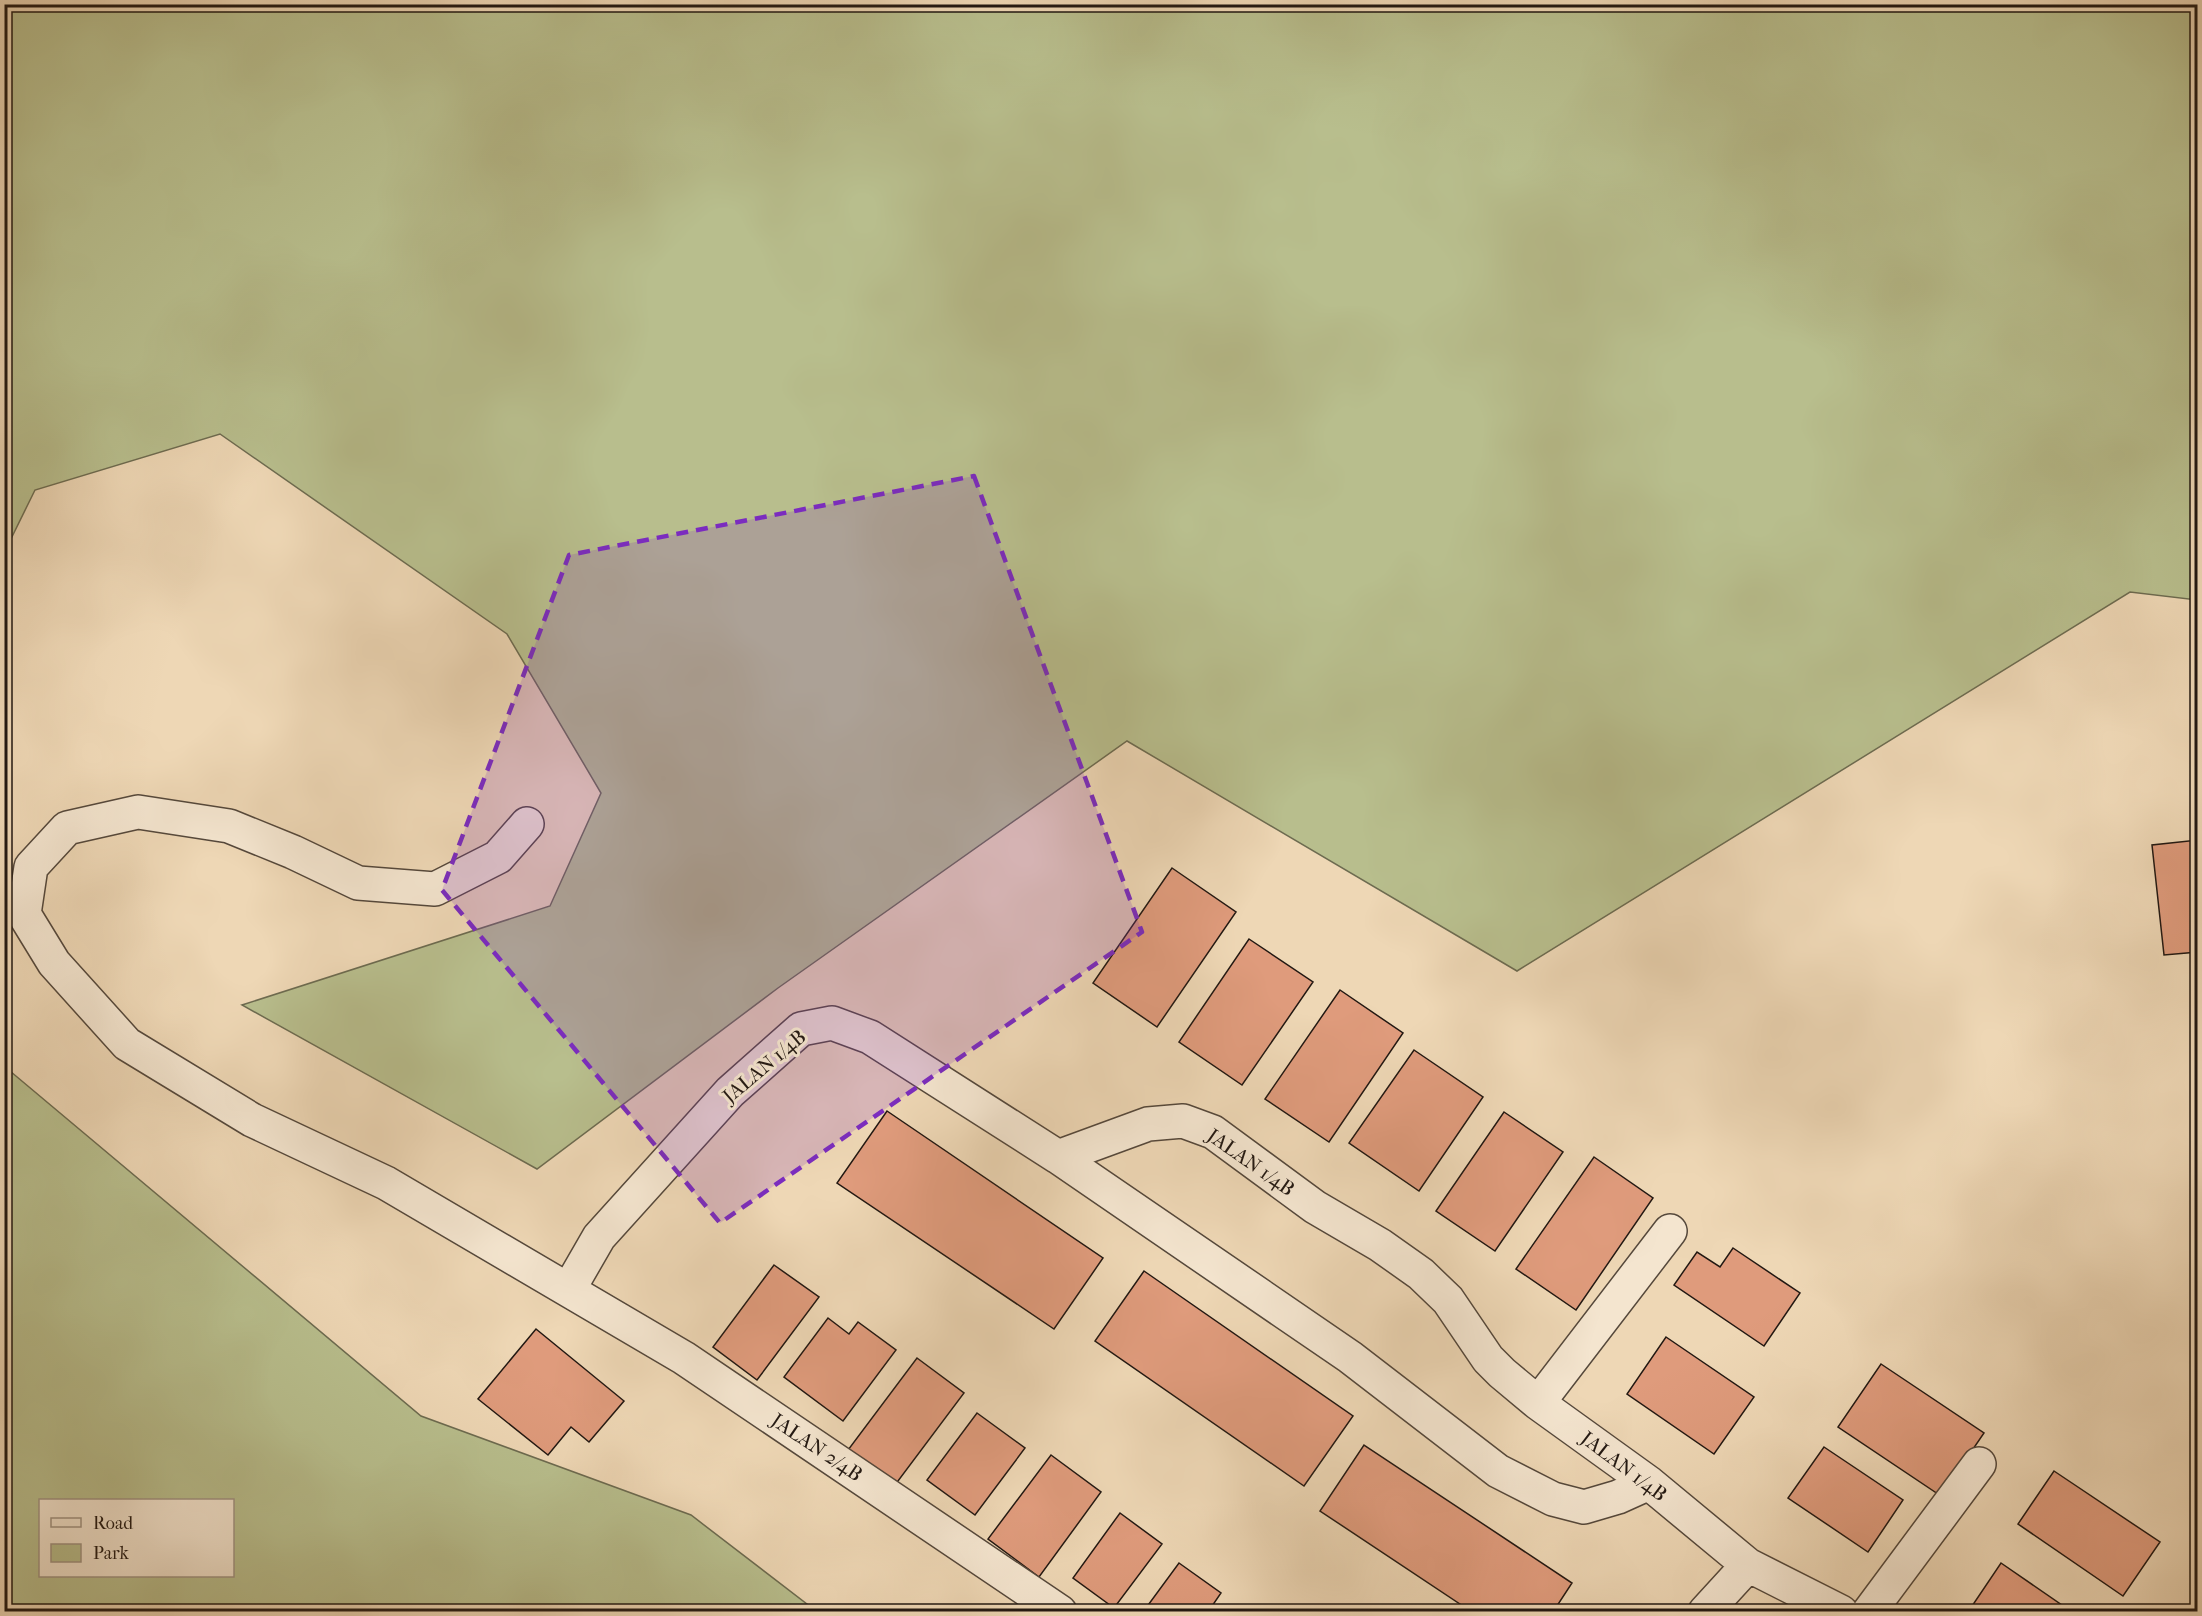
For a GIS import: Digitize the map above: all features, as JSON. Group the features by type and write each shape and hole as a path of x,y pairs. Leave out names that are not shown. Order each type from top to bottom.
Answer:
{"street":[{"name":"JALAN 2/4B","path":"527,824 498,858 435,889 358,883 293,852 229,826 138,812 67,828 31,867 24,914 54,963 127,1044 252,1120 386,1183 684,1358 1060,1611"},
{"name":"JALAN 1/4B","path":"569,1289 599,1238 730,1092 801,1029 832,1023 870,1037 1058,1157 1148,1124 1183,1121 1213,1132 1315,1207 1380,1245 1421,1274 1448,1300 1488,1359 1538,1403 1649,1483 1748,1565 1841,1611"},
{"path":"1058,1157 1350,1357 1498,1471 1553,1499 1584,1507 1618,1497 1649,1483"},
{"path":"1538,1403 1670,1231"},
{"path":"1869,1611 1979,1464"},
{"path":"1705,1611 1748,1565"}],"highlighted area":[{"path":"974,476 1142,932 720,1223 442,890 569,555"}],"green space":[{"path":"5,4 2197,5 2197,600 2130,592 1517,971 1127,741 778,988 537,1169 242,1005 550,906 601,793 507,634 220,434 35,490 5,551"},
{"path":"4,1066 421,1416 691,1515 816,1611 5,1611"}],"building":[{"path":"2198,840 2198,952 2164,955 2152,845"},
{"path":"1172,868 1236,912 1157,1027 1093,983"},
{"path":"1249,939 1313,982 1242,1085 1179,1042"},
{"path":"1340,990 1403,1033 1329,1142 1265,1099"},
{"path":"1414,1050 1483,1097 1419,1191 1349,1143"},
{"path":"887,1111 1103,1258 1054,1329 837,1183"},
{"path":"1504,1112 1563,1152 1495,1251 1436,1211"},
{"path":"1594,1157 1653,1198 1576,1310 1516,1269"},
{"path":"1733,1248 1800,1293 1764,1346 1674,1285 1697,1252 1720,1267"},
{"path":"774,1265 819,1297 757,1380 713,1347"},
{"path":"1144,1271 1353,1416 1304,1486 1095,1341"},
{"path":"828,1318 849,1334 858,1322 896,1350 843,1421 784,1377"},
{"path":"536,1329 624,1401 589,1442 571,1427 548,1455 478,1399"},
{"path":"1666,1337 1754,1397 1714,1454 1627,1394"},
{"path":"917,1358 964,1393 895,1485 848,1450"},
{"path":"1881,1364 1984,1433 1941,1496 1838,1427"},
{"path":"977,1413 1025,1448 975,1515 927,1480"},
{"path":"1364,1445 1572,1583 1553,1612 1472,1612 1320,1511"},
{"path":"1824,1447 1903,1500 1868,1552 1788,1498"},
{"path":"1051,1455 1101,1492 1039,1577 988,1539"},
{"path":"2054,1471 2160,1542 2123,1596 2018,1524"},
{"path":"1120,1513 1162,1544 1114,1608 1073,1578"},
{"path":"1179,1563 1221,1593 1208,1612 1143,1612"},
{"path":"2001,1563 2072,1612 1968,1612"}]}
